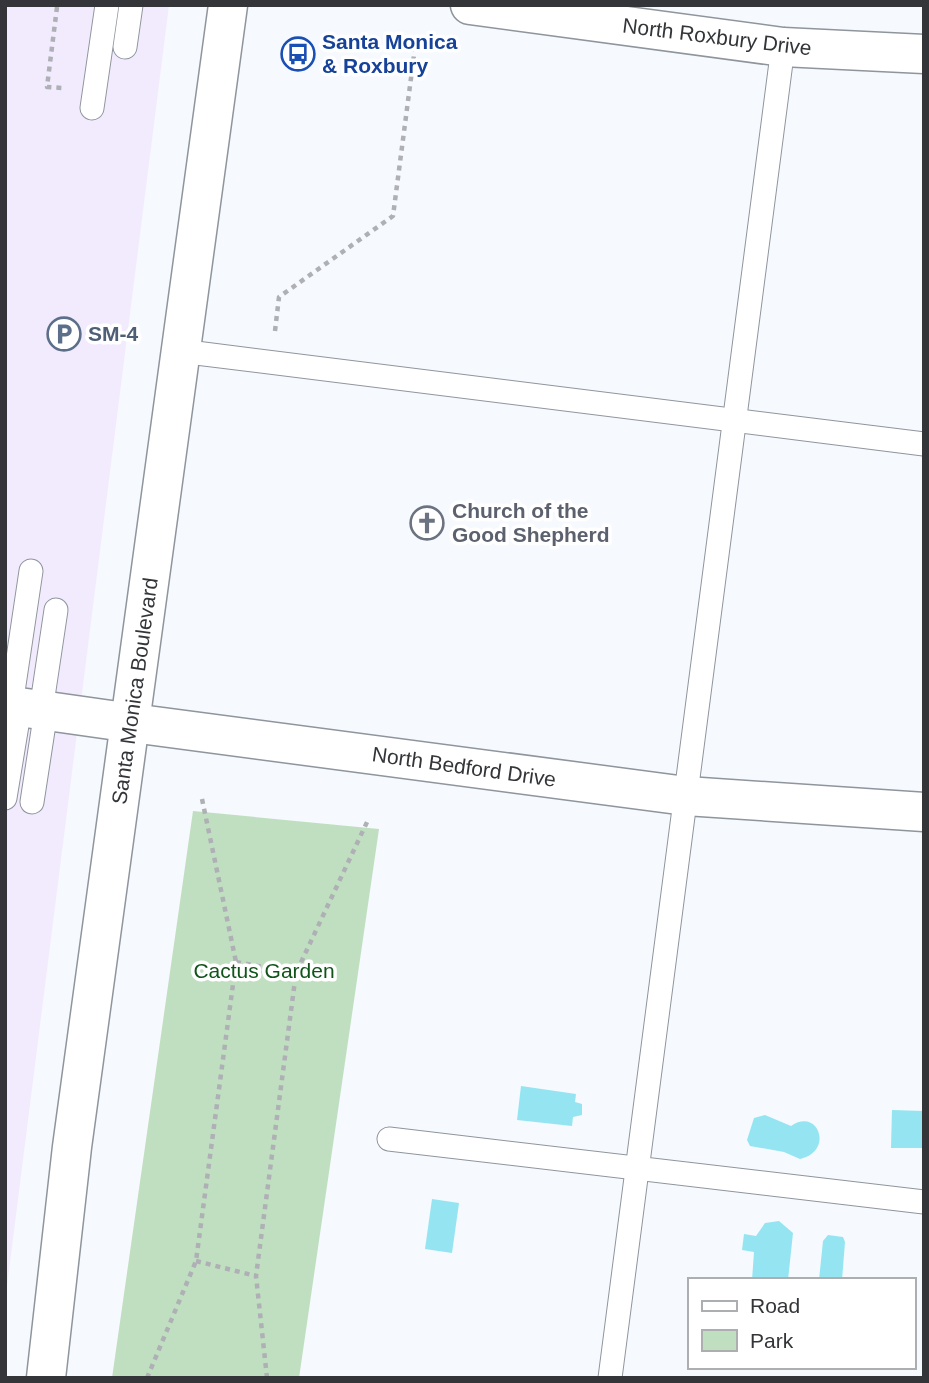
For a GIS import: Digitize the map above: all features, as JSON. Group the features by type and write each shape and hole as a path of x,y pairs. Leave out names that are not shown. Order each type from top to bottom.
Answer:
{"main road":[{"name":"Santa Monica Boulevard","path":"46,1378 72,1147 228,5"},
{"name":"North Roxbury Drive","path":"470,5 783,47 924,54"},
{"name":"North Bedford Drive","path":"25,707 686,796 924,812"}],"lane":[{"path":"93,108 107,5"},
{"path":"125,47 131,5"},
{"path":"610,1378 783,47"},
{"path":"180,351 924,444"},
{"path":"31,571 25,707 32,802"},
{"path":"5,798 25,707 56,610"},
{"path":"389,1139 924,1202"}],"path":[{"path":"47,86 57,7"},
{"path":"279,297 393,216 417,32"},
{"path":"147,1378 196,1262 236,962 202,799"},
{"path":"267,1378 256,1276 296,974 368,820"},
{"path":"236,962 296,974"},
{"path":"196,1262 256,1276"}],"shaded area":[{"path":"5,5 169,5 5,1302"}],"green space":[{"name":"Cactus Garden","path":"193,811 379,829 299,1378 112,1378"}],"water":[{"path":"521,1086 576,1094 575,1102 582,1104 582,1115 573,1117 572,1126 517,1120"},
{"path":"892,1110 924,1111 924,1148 891,1148"},
{"path":"765,1115 791,1126 809,1122 819,1133 817,1148 811,1155 800,1159 784,1152 750,1146 747,1140 754,1118"},
{"path":"432,1199 459,1203 452,1253 425,1249"},
{"path":"779,1221 793,1233 788,1278 752,1278 754,1252 742,1250 744,1234 756,1236 765,1223"},
{"path":"828,1235 843,1237 845,1242 842,1278 819,1278 823,1241"}],"place":[{"name":"Santa Monica & Roxbury","path":"298,54"},
{"name":"SM-4","path":"64,334"},
{"name":"Church of the Good Shepherd","path":"427,523"}]}
